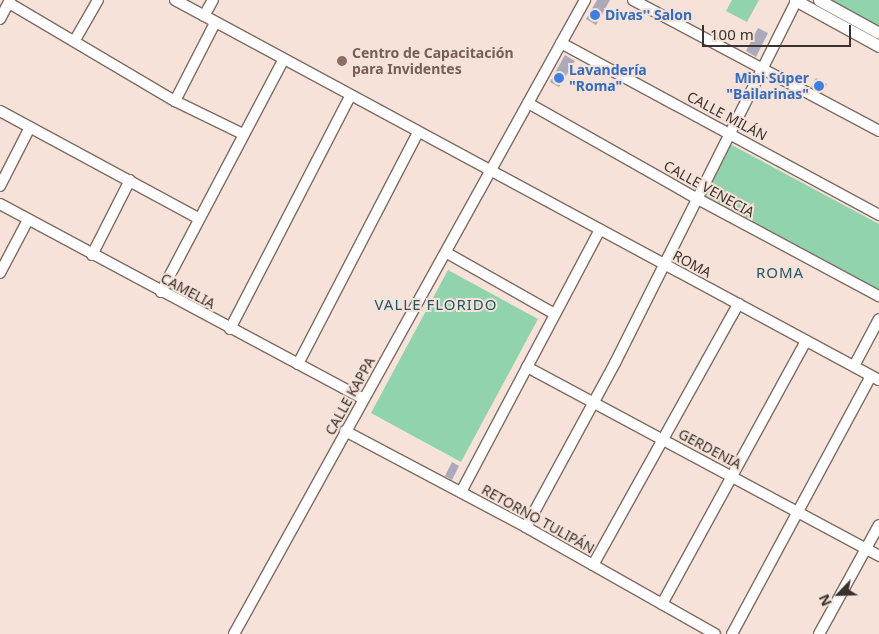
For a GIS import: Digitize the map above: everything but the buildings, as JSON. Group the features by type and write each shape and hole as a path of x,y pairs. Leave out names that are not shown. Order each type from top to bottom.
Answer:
{"street":[{"path":"75,40 98,0"},
{"name":"ROMA","path":"175,0 350,98 875,378"},
{"path":"204,16 213,0"},
{"name":"CALLE KAPPA","path":"234,634 345,431 447,253 585,0"},
{"path":"633,0 879,131"},
{"path":"526,527 593,402 796,0 879,46"},
{"path":"819,0 879,33"},
{"path":"0,19 10,1 175,101 243,134"},
{"path":"175,101 215,23"},
{"name":"CALLE MILÁN","path":"561,43 879,215"},
{"path":"161,292 198,218 283,61"},
{"path":"230,329 350,98"},
{"name":"CALLE VENECIA","path":"528,103 696,198 879,296"},
{"path":"0,111 198,218"},
{"path":"0,186 30,127"},
{"path":"298,364 418,134"},
{"path":"92,256 130,180"},
{"name":"CAMELIA","path":"0,204 92,256 363,399"},
{"path":"0,273 28,220"},
{"path":"461,492 600,230"},
{"path":"447,253 555,314"},
{"path":"593,565 738,304"},
{"path":"854,366 879,319"},
{"path":"662,604 806,340"},
{"name":"GERDENIA","path":"527,367 879,556"},
{"path":"732,634 798,512 875,378"},
{"name":"RETORNO TULIPÁN","path":"345,431 526,527 715,634"},
{"path":"820,634 879,525"}],"green space":[{"path":"732,0 759,0 747,22 726,11"},
{"path":"828,0 879,0 879,28"},
{"path":"728,143 879,224 879,294 700,197"},
{"path":"448,270 538,319 461,462 371,413"}],"place":[{"name":"Divas'' Salon","path":"595,15"},
{"name":"Centro de Capacitación para Invidentes","path":"342,61"},
{"name":"Lavandería \"Roma\"","path":"559,78"},
{"name":"Mini Súper \"Bailarinas\"","path":"819,86"}],"district":[{"name":"ROMA","path":"780,273"},
{"name":"VALLE FLORIDO","path":"436,305"}]}
